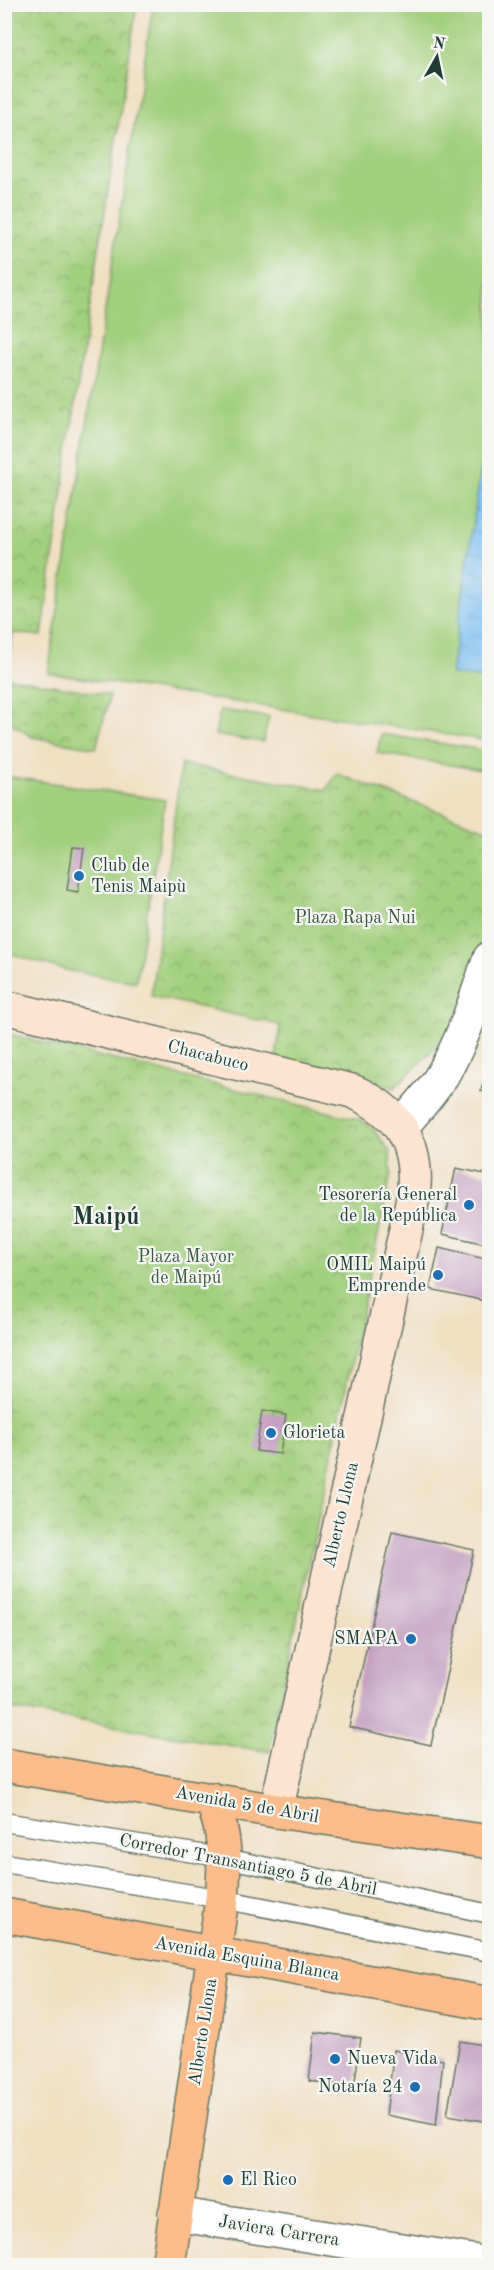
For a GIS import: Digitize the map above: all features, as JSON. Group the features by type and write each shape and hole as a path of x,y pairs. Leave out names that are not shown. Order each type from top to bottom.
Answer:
{"main road":[{"name":"Chacabuco","path":"4,1006 352,1091 371,1099 388,1112 401,1127"},
{"name":"Alberto Llona","path":"276,1811 413,1198 416,1180 414,1161 410,1144 401,1127"},
{"name":"Avenida 5 de Abril","path":"4,1765 276,1811 489,1842"},
{"name":"Alberto Llona","path":"168,2265 222,1899 225,1858 221,1822 212,1799"},
{"name":"Avenida Esquina Blanca","path":"4,1915 489,2004"}],"street":[{"path":"401,1127 432,1090 453,1056 465,1031 489,958"},
{"name":"Javiera Carrera","path":"175,2214 390,2257 489,2264"}],"lane":[{"name":"Corredor Transantiago 5 de Abril","path":"4,1822 225,1858 489,1914"},
{"name":"Corredor Transantiago 5 de Abril","path":"4,1863 222,1899 489,1952"}],"green space":[{"path":"4,5 137,5 82,357 42,636 13,633 5,677 110,695 96,748 32,737 5,719"},
{"path":"153,5 489,5 489,741 48,673"},
{"path":"220,710 269,717 263,742 215,735"},
{"path":"381,734 489,751 489,771 377,753"},
{"name":"Plaza Rapa Nui","path":"181,764 326,790 337,774 489,830 489,919 458,1026 394,1088 276,1058 280,1025 151,996"},
{"name":"Club de Tenis Maipù","path":"5,776 165,800 136,982 65,970 5,952"},
{"name":"Plaza Mayor de Maipú","path":"4,1033 361,1120 374,1130 390,1152 391,1174 269,1752 5,1708"}],"water":[{"path":"487,429 490,429 489,680 451,674"}],"building":[{"path":"4,4 13,4 6,53 4,53"},
{"path":"73,847 84,848 78,892 67,890"},
{"path":"490,1059 490,1093 481,1091"},
{"name":"Tesorería General de la República","path":"456,1168 490,1175 490,1245 442,1234"},
{"path":"439,1248 490,1260 490,1302 430,1289"},
{"name":"Glorieta","path":"262,1411 286,1415 280,1454 256,1451"},
{"name":"SMAPA","path":"392,1532 474,1550 431,1745 349,1727"},
{"name":"Nueva Vida","path":"315,2032 361,2038 354,2087 309,2081"},
{"path":"460,2041 490,2046 490,2122 447,2115"},
{"name":"Notaría 24","path":"394,2050 443,2060 436,2125 386,2115"}],"place":[{"name":"Club de Tenis Maipù","path":"79,876"},
{"name":"Tesorería General de la República","path":"469,1205"},
{"name":"OMIL Maipú Emprende","path":"438,1275"},
{"name":"Glorieta","path":"271,1433"},
{"name":"SMAPA","path":"411,1639"},
{"name":"Nueva Vida","path":"335,2059"},
{"name":"Notaría 24","path":"415,2087"},
{"name":"El Rico","path":"228,2180"}],"district":[{"name":"Maipú","path":"106,1218"}]}
